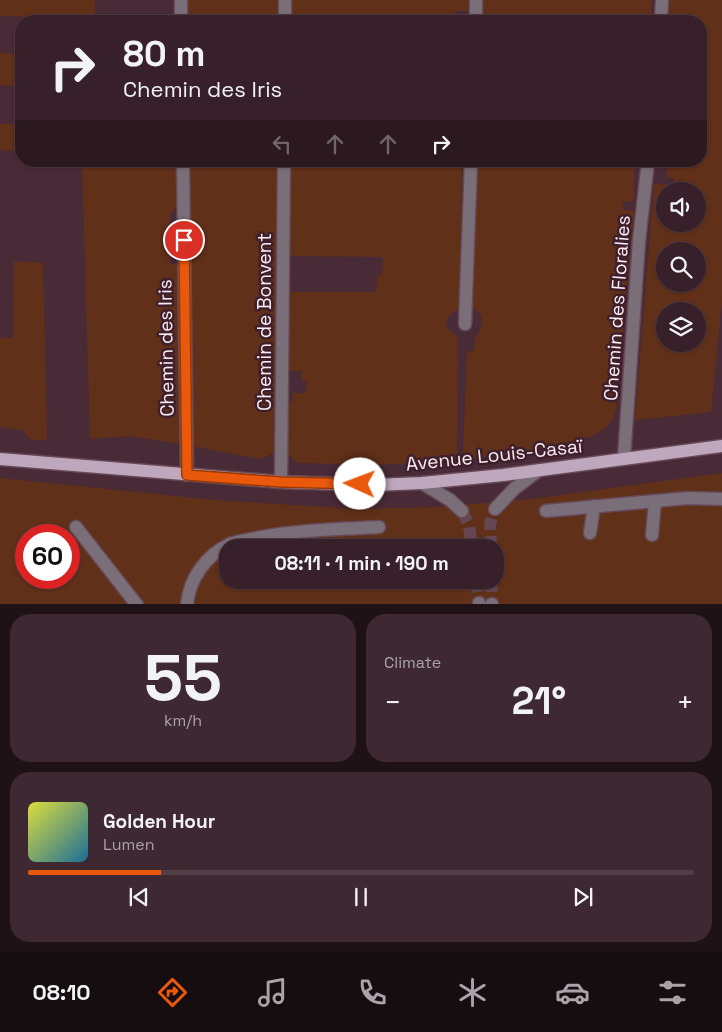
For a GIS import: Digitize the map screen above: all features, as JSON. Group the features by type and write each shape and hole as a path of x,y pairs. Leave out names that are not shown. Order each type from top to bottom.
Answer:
{"main road":[{"name":"Avenue Louis-Casaï","path":"0,459 281,482 375,485 422,483 539,470 722,446"}],"street":[{"path":"181,0 181,15"},
{"path":"285,0 285,15"},
{"path":"476,0 476,15"},
{"path":"661,15 662,0"},
{"name":"Chemin des Iris","path":"183,167 187,475"},
{"name":"Chemin de Bonvent","path":"281,482 284,167"},
{"path":"465,324 471,167"},
{"name":"Chemin des Floralies","path":"624,458 639,241 647,167"},
{"path":"494,509 514,489 539,470"},
{"path":"422,483 450,500 462,511"},
{"path":"546,511 709,497 722,499"},
{"path":"652,535 655,501"},
{"path":"590,532 594,506"},
{"path":"187,604 192,583 204,564 231,543 298,531 380,527"},
{"path":"80,532 137,604"}],"shaded area":[{"path":"0,0 95,0 95,15 0,16"},
{"path":"184,0 277,0 277,15 184,15"},
{"path":"291,0 468,0 468,11 455,11 455,15 291,15"},
{"path":"482,0 652,0 651,15 482,15"},
{"path":"670,0 722,0 722,300 711,412 635,420 654,184 656,184 656,232 706,232 706,182 674,182 674,178 666,177 667,167 707,167 707,15 669,15"},
{"path":"0,53 15,54 15,86 0,85"},
{"path":"0,124 15,124 15,151 0,150"},
{"path":"82,167 173,168 177,173 178,206 170,214 170,224 179,231 179,248 170,248 170,264 177,264 177,294 181,299 183,444 128,436 90,439"},
{"path":"186,167 277,167 276,446 273,453 262,459 190,446"},
{"path":"290,167 462,167 459,309 449,316 446,327 458,338 457,460 376,465 298,463 287,454 288,405 292,401 293,393 306,393 307,382 302,380 301,371 288,371 290,292 376,292 377,275 382,274 383,257 290,256"},
{"path":"478,167 637,167 637,169 634,169 634,201 623,202 623,210 634,210 619,372 616,372 615,383 618,384 616,409 608,425 596,434 583,439 471,459 466,457 463,451 467,351 474,351 475,338 480,330 482,321 479,313 472,307"},
{"path":"14,261 43,263 47,440 31,440 22,430 0,427 0,338 13,338"},
{"path":"722,473 722,604 0,604 0,478 214,500 356,509 437,507 531,499"}],"tunnel":[{"path":"491,539 490,524 495,509"},
{"path":"462,511 469,525 471,539"},
{"path":"477,589 479,603"},
{"path":"491,589 492,604"}],"route":[{"path":"184,240 187,475 281,482 360,484"}]}
